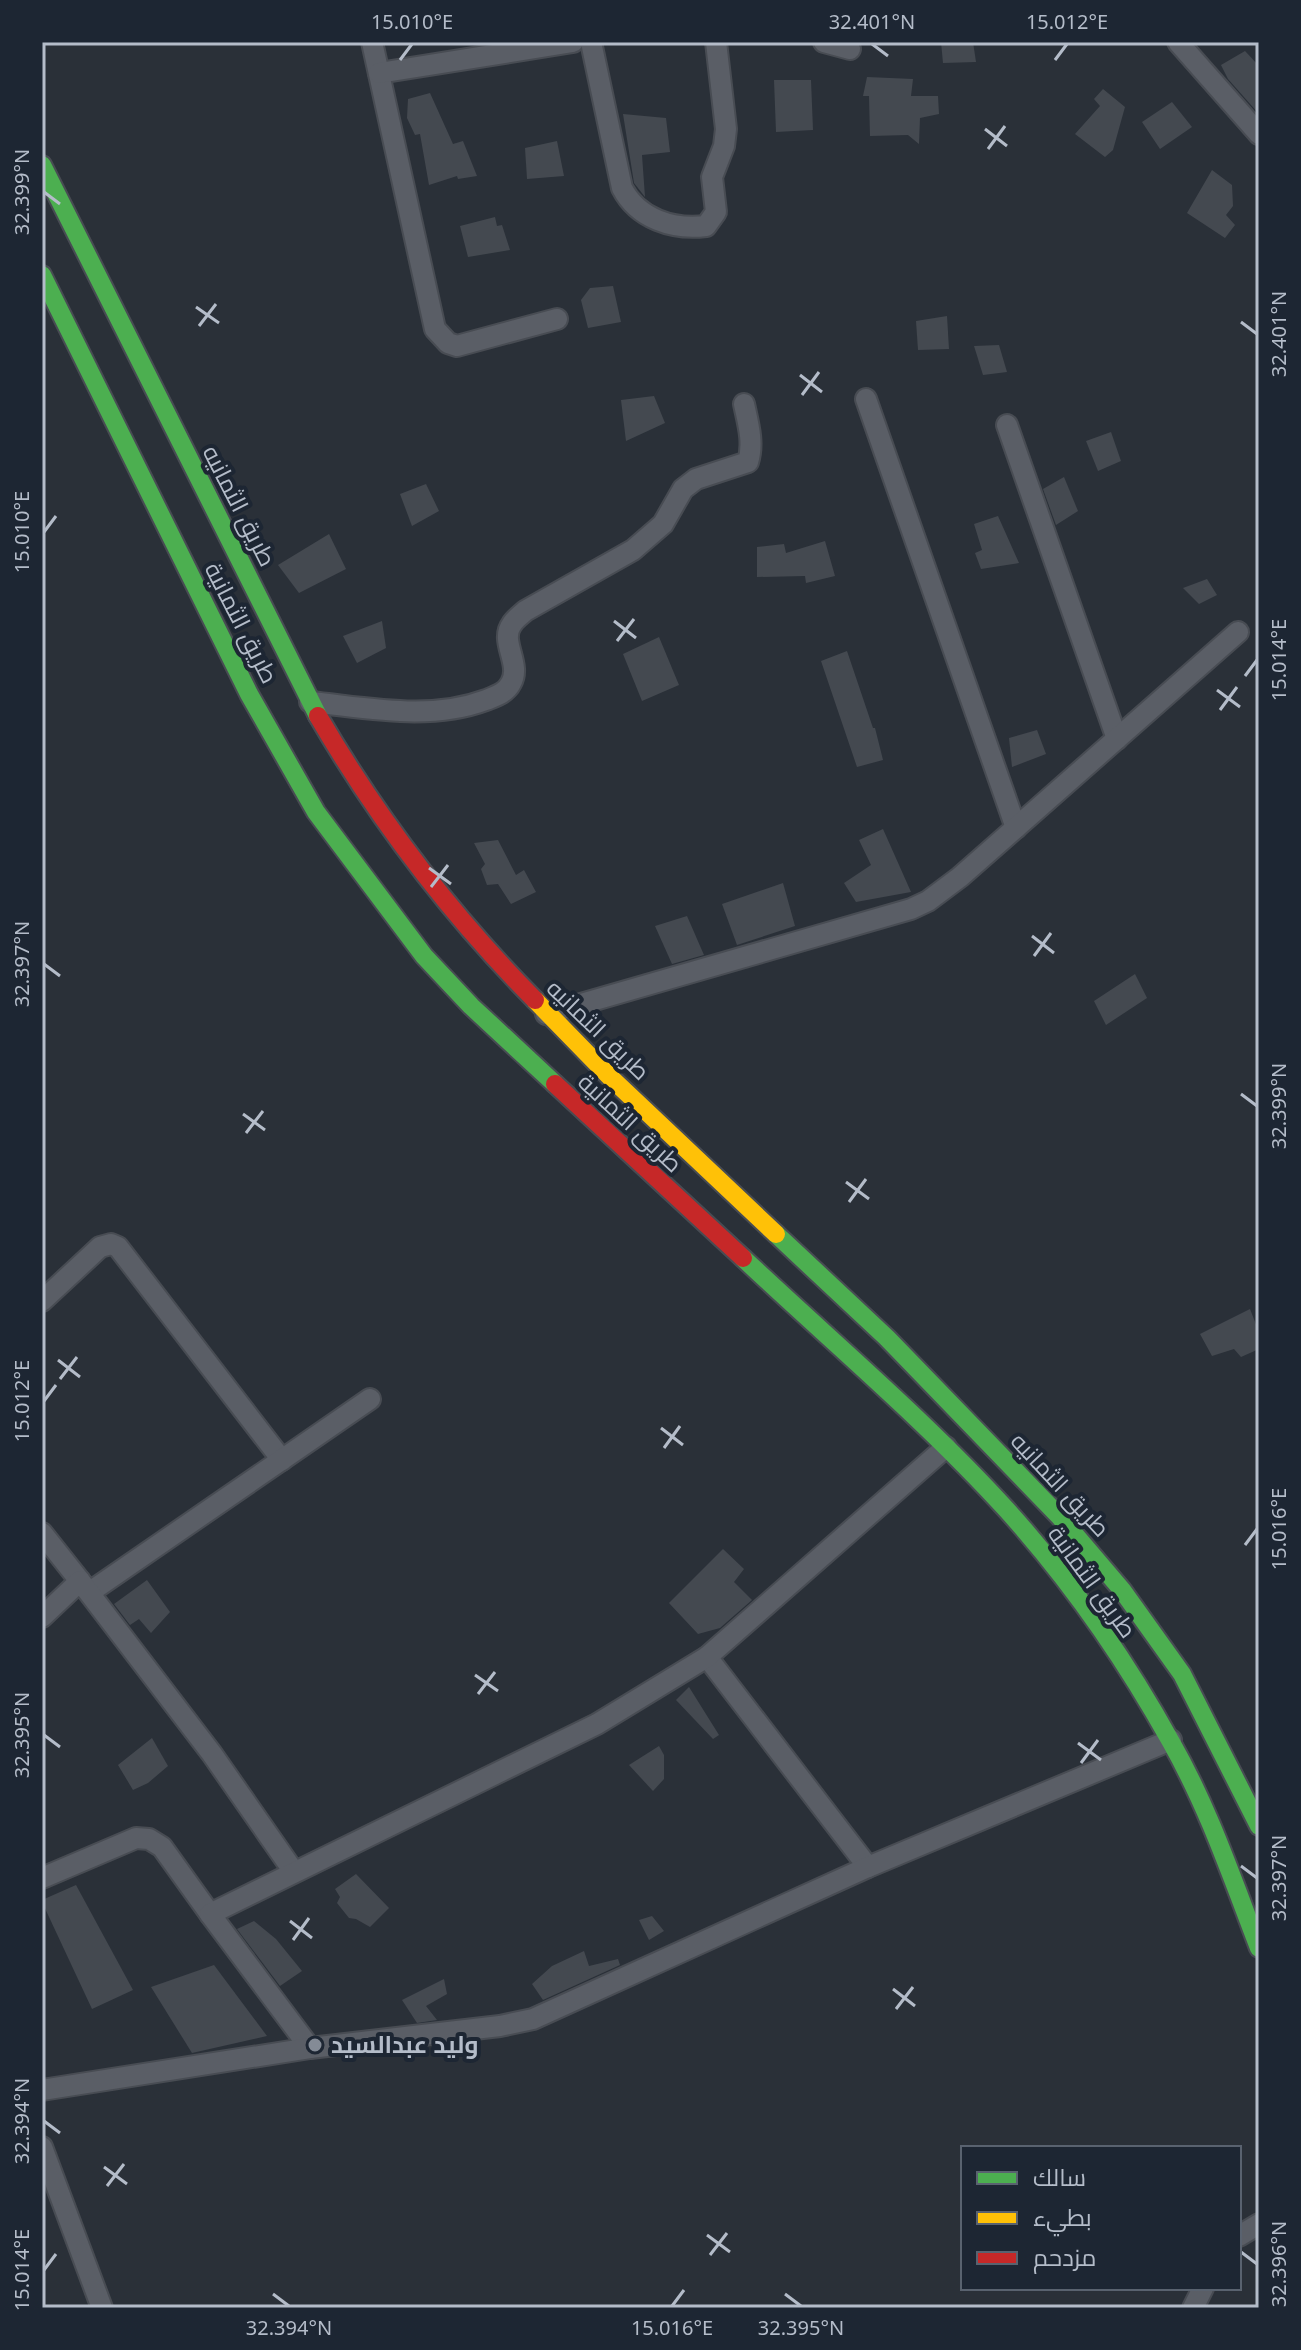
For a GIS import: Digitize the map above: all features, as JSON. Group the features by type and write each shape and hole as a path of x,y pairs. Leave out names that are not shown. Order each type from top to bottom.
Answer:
{"street":[{"path":"372,42 435,329 448,343 457,346 557,319"},
{"path":"379,73 573,42"},
{"path":"591,42 622,188 628,200 650,217 677,227 691,228 706,226 716,212 712,177 724,146 726,129 716,42"},
{"path":"824,42 850,49"},
{"path":"1178,42 1259,134"},
{"name":"طريق الثمانيه","path":"42,165 310,702 390,830 489,954 546,1014 887,1338 1059,1516 1122,1590 1182,1674 1259,1826"},
{"name":"طريق الثمانية","path":"42,275 256,707 316,812 424,956 471,1006 560,1092 946,1447 1012,1516 1060,1573 1101,1629 1171,1740 1197,1793 1259,1948"},
{"path":"866,399 1016,828"},
{"path":"310,702 426,712 470,705 503,693 514,677 508,635 511,624 525,611 642,543 663,524 683,489 696,479 748,462 750,432 744,404"},
{"path":"1007,425 1117,739"},
{"path":"546,1014 911,909 947,889 1238,632"},
{"path":"42,1301 100,1247 111,1244 118,1247 282,1460"},
{"path":"42,1617 370,1399"},
{"path":"210,1914 597,1724 707,1657 946,1447"},
{"path":"42,1533 192,1728 294,1872"},
{"path":"707,1657 868,1867"},
{"path":"42,2090 310,2048 500,2026 533,2019 868,1867 1171,1740"},
{"path":"42,1878 136,1838 149,1839 162,1847 310,2048"},
{"path":"42,2147 102,2308"},
{"path":"1241,2235 1259,2224"},
{"path":"1193,2308 1202,2290"}],"building":[{"path":"941,42 973,42 976,62 943,63"},
{"path":"1245,51 1259,66 1259,114 1228,79 1221,65"},
{"path":"867,77 913,79 911,96 938,96 939,114 920,118 919,144 908,135 870,136 869,96 863,96"},
{"path":"774,80 811,80 813,130 776,132"},
{"path":"1103,89 1125,107 1113,150 1105,157 1075,134 1100,106 1094,99"},
{"path":"430,93 453,144 463,141 477,176 458,179 457,176 429,185 420,134 415,135 407,118 408,99"},
{"path":"1172,102 1192,127 1160,149 1142,122"},
{"path":"623,114 666,118 670,152 642,155 645,197 634,183"},
{"path":"557,141 564,176 527,179 525,148"},
{"path":"1212,170 1232,185 1233,206 1226,215 1235,225 1225,238 1187,213"},
{"path":"495,217 497,226 502,225 510,250 468,257 460,226"},
{"path":"613,286 621,322 588,328 581,300 590,288"},
{"path":"947,316 949,349 918,350 916,321"},
{"path":"999,345 1007,372 983,375 974,346"},
{"path":"654,396 665,423 626,441 621,400"},
{"path":"1111,432 1121,461 1098,471 1086,441"},
{"path":"1064,477 1078,511 1056,525 1043,489"},
{"path":"426,484 439,511 412,526 400,494"},
{"path":"998,516 1019,563 981,569 975,553 982,550 974,524"},
{"path":"329,534 346,569 299,593 278,565"},
{"path":"825,541 835,576 806,583 805,576 757,577 757,547 784,544 786,553"},
{"path":"1207,579 1217,595 1199,604 1183,588"},
{"path":"382,621 386,648 357,663 343,636"},
{"path":"659,637 679,685 642,701 623,654"},
{"path":"847,651 875,728 883,760 857,767 821,661"},
{"path":"1037,730 1046,754 1012,767 1009,738"},
{"path":"883,829 911,892 856,902 844,883 871,865 859,840"},
{"path":"498,840 516,875 524,870 536,892 511,904 498,884 487,885 481,869 485,864 474,843"},
{"path":"783,883 795,926 737,945 722,904"},
{"path":"687,916 704,955 672,964 655,926"},
{"path":"1135,974 1147,998 1106,1025 1094,1001"},
{"path":"1250,1309 1259,1332 1259,1349 1241,1357 1234,1349 1212,1356 1200,1334"},
{"path":"723,1549 744,1569 734,1582 752,1600 720,1628 698,1634 669,1603"},
{"path":"147,1580 170,1612 151,1633 139,1619 130,1625 114,1604"},
{"path":"689,1687 719,1735 713,1739 676,1700"},
{"path":"152,1738 168,1766 148,1783 133,1790 118,1765"},
{"path":"659,1746 664,1755 664,1779 653,1791 629,1765"},
{"path":"356,1874 389,1908 370,1927 349,1918 337,1903 340,1897 335,1889"},
{"path":"76,1885 133,1990 92,2009 42,1902"},
{"path":"652,1916 664,1931 649,1940 639,1920"},
{"path":"254,1921 276,1939 302,1971 280,1986 237,1929"},
{"path":"584,1951 589,1966 618,1959 620,1965 543,2000 532,1984 552,1966"},
{"path":"214,1965 267,2036 192,2053 151,1987"},
{"path":"444,1979 447,1994 426,2006 437,2020 417,2023 402,2000"}],"traffic: fast":[{"path":"42,165 318,716"},
{"path":"42,275 249,694 316,812 424,956 471,1006 555,1084"},
{"path":"776,1234 887,1338 1059,1516 1122,1590 1182,1674 1259,1826"},
{"path":"743,1258 975,1476 1030,1536 1074,1592 1135,1681 1197,1792 1259,1948"}],"traffic: slow":[{"path":"535,1000 611,1078 776,1234"}],"traffic: jam":[{"path":"318,716 365,792 418,865 474,934 535,1000"},
{"path":"555,1084 743,1258"}],"place":[{"name":"وليد عبدالسيد","path":"315,2045"}]}
